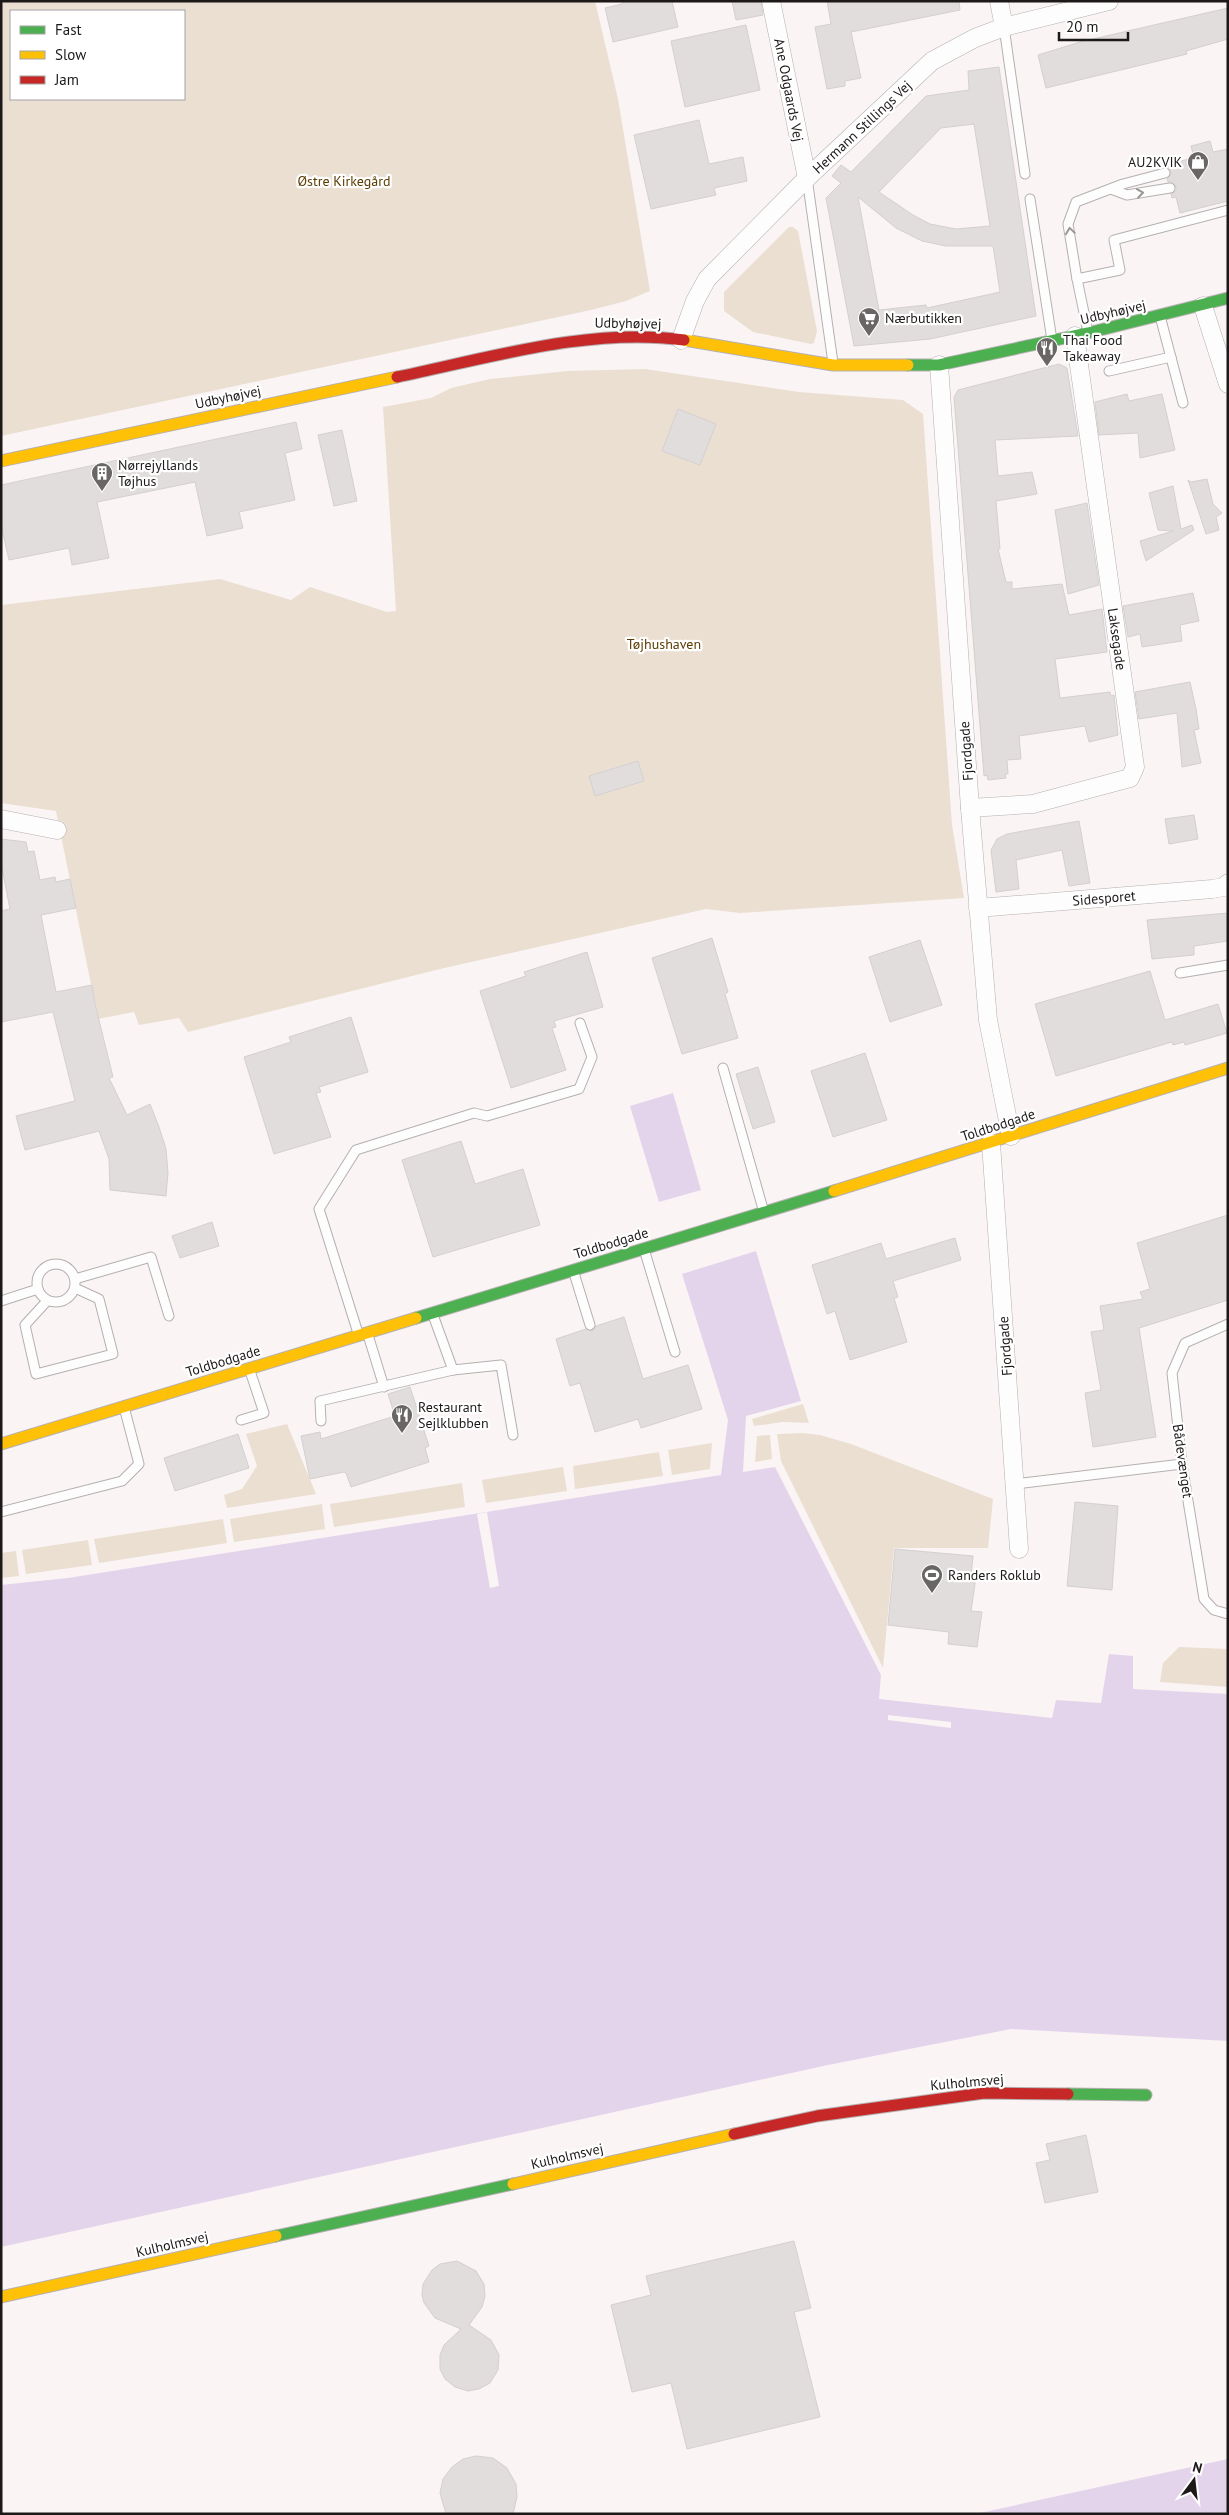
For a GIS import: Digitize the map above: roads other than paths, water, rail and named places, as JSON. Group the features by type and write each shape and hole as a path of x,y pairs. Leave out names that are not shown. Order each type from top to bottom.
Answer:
{"street":[{"name":"Ane Odgaards Vej","path":"772,1 807,178"},
{"path":"999,1 1004,27"},
{"name":"Hermann Stillings Vej","path":"681,340 695,302 707,279 807,178 932,61 975,38 1004,27 1109,1"},
{"name":"Udbyhøjvej","path":"1,461 315,393 589,338 624,336 681,340 833,365 938,365 1081,335 1203,306 1228,298"},
{"path":"1203,306 1228,384"},
{"name":"Laksegade","path":"970,808 1033,804 1130,778 1135,767 1081,335"},
{"name":"Fjordgade","path":"938,365 970,808 988,1020 1011,1136"},
{"path":"1,819 57,830"},
{"name":"Sidesporet","path":"978,908 1212,889 1224,887 1228,882"},
{"name":"Toldbodgade","path":"1,1444 991,1143 1228,1068"},
{"name":"Fjordgade","path":"991,1143 1019,1549"},
{"name":"Kulholmsvej","path":"1,2297 817,2116 984,2093 1146,2095"}],"lane":[{"path":"1004,27 1025,174"},
{"path":"1081,335 1077,279 1068,224 1076,202 1111,189 1165,173"},
{"path":"807,178 833,365"},
{"path":"1111,189 1127,195 1170,188"},
{"path":"1030,200 1053,341"},
{"path":"1077,279 1120,270 1114,240 1228,210"},
{"path":"1160,316 1183,403"},
{"path":"1109,371 1171,357"},
{"path":"1180,973 1228,965"},
{"path":"384,1387 318,1209 356,1150 474,1113 487,1116 578,1089 592,1057 580,1023"},
{"path":"723,1068 764,1212"},
{"path":"644,1248 675,1352"},
{"path":"75,1283 150,1257 169,1316"},
{"path":"52,1265 64,1266 73,1274 75,1283 69,1298 64,1301 53,1302 47,1300 38,1289 38,1276 46,1267 52,1265"},
{"path":"573,1270 590,1324"},
{"path":"47,1300 25,1325 36,1374 113,1354 99,1299 75,1283"},
{"path":"1,1301 38,1289"},
{"path":"432,1313 453,1370"},
{"name":"Bådevænget","path":"1228,1324 1185,1344 1172,1373 1182,1464 1204,1599 1214,1610 1228,1614"},
{"path":"321,1421 320,1401 453,1370 501,1365 514,1435"},
{"path":"241,1420 264,1413 249,1368"},
{"path":"1,1512 122,1481 139,1464 124,1407"},
{"path":"1015,1484 1182,1464"}],"place":[{"name":"AU2KVIK","path":"1198,181"},
{"name":"Nærbutikken","path":"869,337"},
{"name":"Thai Food Takeaway","path":"1047,367"},
{"name":"Nørrejyllands Tøjhus","path":"102,492"},
{"name":"Restaurant Sejlklubben","path":"402,1434"},
{"name":"Randers Roklub","path":"932,1594"}],"park label":[{"name":"Østre Kirkegård","path":"344,181"},
{"name":"Tøjhushaven","path":"664,644"}]}
